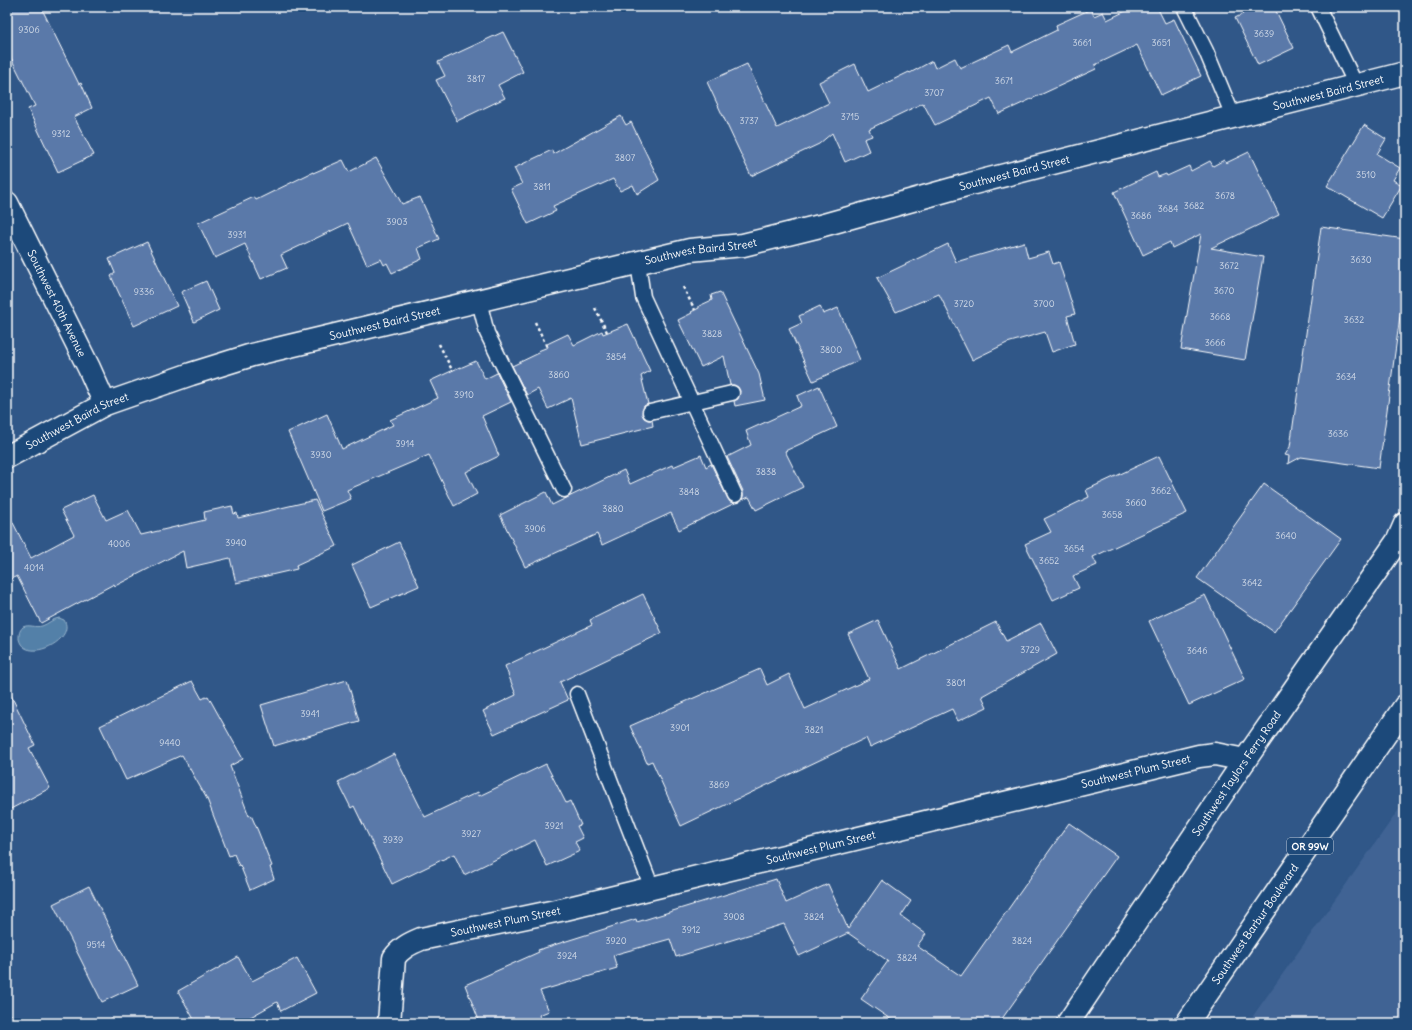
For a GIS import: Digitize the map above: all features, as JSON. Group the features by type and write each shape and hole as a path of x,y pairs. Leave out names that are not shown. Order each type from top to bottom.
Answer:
{"street":[{"name":"Southwest Baird Street","path":"7,457 105,404 170,381 252,355 690,250 743,245 820,226 963,186 1405,73"},
{"name":"Southwest 40th Avenue","path":"7,203 89,368 105,404"},
{"name":"Southwest Taylors Ferry Road","path":"1068,1023 1245,760 1398,540 1405,524"},
{"name":"Southwest Barbur Boulevard","path":"1187,1023 1405,706"},
{"name":"Southwest Plum Street","path":"388,1023 394,958 399,951 408,944 421,939 565,909 1199,756 1215,754 1245,760"}],"lane":[{"path":"1184,7 1206,51 1233,116"},
{"path":"1318,7 1356,85"},
{"path":"638,263 643,297 735,495"},
{"path":"479,301 487,333 564,490"},
{"path":"650,412 732,393"},
{"path":"577,694 652,888"}],"path":[{"path":"684,287 695,310"},
{"path":"595,308 607,332"},
{"path":"535,322 547,347"},
{"path":"439,344 452,370"},
{"path":"7,1009 14,1023"}],"shaded area":[{"path":"59,618 64,620 66,628 63,635 57,642 49,647 39,650 30,650 23,646 19,639 23,627 42,626 54,619"},
{"path":"1405,801 1405,1023 1248,1023"}],"building":[{"path":"7,7 41,7 79,84 81,83 92,108 74,117 94,155 58,172 28,109 35,106 7,50"},
{"path":"1134,7 1157,7 1165,23 1174,19 1201,76 1161,95 1137,45 1095,65 1096,69 999,114 991,98 935,125 923,103 869,129 872,136 864,139 869,151 845,162 832,133 819,144 751,176 707,82 747,64 777,128 829,103 819,82 855,64 868,92 909,72 910,73 932,61 935,68 955,58 960,68 1009,45 1012,52 1057,30 1056,25 1091,9 1094,16 1103,12 1107,20"},
{"path":"1239,7 1274,7 1294,48 1258,65 1235,18 1243,14"},
{"path":"503,32 523,72 498,85 505,98 457,121 436,80 445,76 438,62"},
{"path":"621,116 626,125 631,122 659,180 637,194 633,185 620,191 613,179 553,206 556,211 528,224 511,189 522,184 514,168 552,150 553,154"},
{"path":"1364,125 1386,139 1377,154 1400,168 1393,180 1402,185 1382,218 1327,186"},
{"path":"1249,152 1279,215 1211,248 1263,257 1245,360 1181,349 1201,234 1172,248 1170,242 1143,255 1114,192 1156,172 1158,177 1166,174 1167,176 1189,166 1191,171 1210,161 1213,166 1224,160 1226,163"},
{"path":"376,158 402,204 420,197 439,239 418,248 422,259 392,273 387,263 384,265 381,259 367,265 348,223 281,255 287,268 261,279 245,244 215,258 198,223 254,197 256,200 313,172 343,160 349,172"},
{"path":"1321,227 1405,239 1405,280 1379,468 1301,457 1288,464 1289,456 1285,455 1290,447"},
{"path":"147,242 177,306 134,326 111,276 115,273 109,259"},
{"path":"1024,242 1028,258 1049,252 1053,264 1059,262 1075,314 1067,316 1075,344 1052,352 1045,332 1007,343 972,360 939,294 896,312 877,278 948,244 956,262"},
{"path":"206,281 219,310 194,322 181,292"},
{"path":"720,292 759,374 765,400 735,406 734,401 738,399 740,391 738,387 730,385 724,356 701,367 678,320 692,313 691,312 699,308 699,306 712,300 711,295"},
{"path":"820,306 823,314 838,308 860,360 813,381 789,329 802,323 799,316"},
{"path":"628,324 650,371 641,376 648,404 644,406 642,414 644,418 652,420 653,426 582,444 571,398 548,409 538,389 527,395 512,366 539,353 538,351 548,347 547,344 568,334 574,345 602,331 603,334"},
{"path":"476,361 485,379 497,373 511,402 482,416 499,456 466,472 477,494 454,506 429,455 347,490 351,499 322,511 288,432 327,414 342,449 393,425 390,420 438,398 430,381"},
{"path":"819,386 837,427 785,451 803,487 756,510 749,497 742,500 743,491 727,457 751,445 746,431 801,406 797,396"},
{"path":"701,455 706,467 711,464 730,502 735,503 679,530 671,513 602,545 597,534 525,567 500,515 546,492 552,505 624,470 630,484 672,465 673,467"},
{"path":"1159,456 1187,513 1093,557 1097,565 1073,576 1079,588 1053,600 1025,544 1051,532 1044,519 1089,497 1086,490"},
{"path":"1264,484 1341,539 1274,632 1197,578"},
{"path":"93,495 106,520 128,510 141,535 205,520 204,512 232,506 234,514 237,513 238,518 315,500 337,546 296,565 297,569 236,583 230,558 186,568 183,551 115,586 114,584 41,623 17,576 7,581 7,511 31,558 74,535 61,510"},
{"path":"399,542 419,586 371,607 352,565"},
{"path":"643,594 662,633 560,682 568,700 494,734 483,711 516,695 505,666 592,625 590,620"},
{"path":"1205,595 1245,679 1189,705 1149,621"},
{"path":"878,620 901,669 996,622 1006,641 1041,623 1057,654 982,696 987,707 958,721 952,709 870,747 866,738 681,826 652,761 647,763 630,726 760,669 767,685 789,674 805,709 869,679 848,634"},
{"path":"347,680 359,721 274,746 261,705"},
{"path":"192,681 202,699 208,696 243,759 230,766 249,816 251,815 272,866 270,867 274,879 250,890 234,854 229,856 207,799 182,755 126,780 100,726"},
{"path":"7,687 35,745 29,748 50,788 7,811"},
{"path":"394,754 425,817 478,792 479,796 546,764 566,803 570,801 581,825 577,826 583,838 575,842 580,851 547,866 535,840 464,875 454,854 392,884 354,806 351,808 338,782"},
{"path":"1069,823 1117,856 999,1023 896,1023 861,999 888,961 848,933 799,956 784,924 676,957 670,939 613,955 617,968 540,991 549,1011 539,1015 543,1023 480,1023 465,985 539,952 538,950 636,919 637,922 776,879 786,903 828,884 848,929 882,880 911,901 901,916 926,934 917,946 961,976"},
{"path":"89,886 138,985 102,1002 53,904"},
{"path":"238,957 252,981 297,958 316,993 281,1011 277,1002 240,1023 196,1023 178,991"}]}
